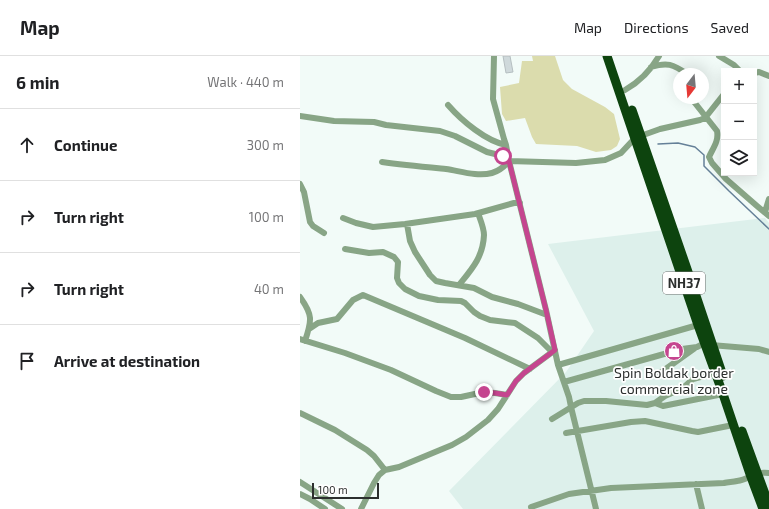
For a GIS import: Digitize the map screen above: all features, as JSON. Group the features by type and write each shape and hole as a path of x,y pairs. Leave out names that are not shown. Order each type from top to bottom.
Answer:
{"highway":[{"name":"NH37","path":"607,56 638,136 705,345 754,475 763,509"},
{"name":"NH37","path":"614,56 698,325 734,425 754,475 769,505"}],"street":[{"path":"494,56 493,99 506,144 547,315 554,351 569,397 596,509"},
{"path":"625,90 638,81 659,56"},
{"path":"719,56 737,68"},
{"path":"651,67 669,64 676,68"},
{"path":"757,72 769,76"},
{"path":"300,116 334,121 374,122 440,131 455,136 487,152 503,156 509,161 576,163 605,160 621,153 638,136 697,121 705,117 721,98"},
{"path":"695,104 717,131 718,136 716,143 709,157 712,163 726,179 767,214"},
{"path":"448,105 466,123 498,143 506,144"},
{"path":"382,162 482,174 492,173 499,170 509,161"},
{"path":"300,184 304,192 310,222 312,226 324,233"},
{"path":"767,214 769,199"},
{"path":"343,218 372,227 407,224 478,213 514,203 520,203"},
{"path":"459,285 473,269 480,255 484,233 478,213"},
{"path":"407,224 410,240 415,252 430,275 436,281 474,288 492,298 518,304 547,315"},
{"path":"344,249 369,253 383,252 394,257 398,262 397,278 399,283 405,289 419,296 438,300 461,301 480,316 490,320 515,323 538,338 554,351"},
{"path":"309,329 318,323 337,319 354,300 363,296 465,338 530,369"},
{"path":"300,297 310,315 311,321 309,329 303,340 345,353 391,370 440,393 451,396 461,397 484,392 507,395"},
{"path":"558,365 698,325"},
{"path":"652,375 660,373 705,345"},
{"path":"564,382 682,349 705,345 759,349 769,352"},
{"path":"362,509 374,483 379,475 385,470 399,467 466,437 488,420 498,409 516,381 524,373 554,351"},
{"path":"552,419 584,401 646,405 655,403 693,380 715,373"},
{"path":"655,403 663,406 723,394"},
{"path":"300,413 335,430 368,450 385,470"},
{"path":"566,433 645,421 698,432 734,425"},
{"path":"531,506 569,494 611,488 737,482 763,472 769,473"},
{"path":"300,482 339,508"},
{"path":"696,484 702,509"},
{"path":"300,494 325,509"}],"shaded area":[{"name":"Spin Boldak border commercial zone","path":"765,218 769,223 769,509 463,509 449,491 566,372 594,331 548,244"}],"green space":[{"path":"532,56 555,56 563,80 572,89 605,107 614,114 620,139 617,146 611,150 596,152 577,146 536,144 525,118 506,121 502,114 500,87 519,83 522,61 533,61"}],"building":[{"path":"503,56 510,56 513,72 506,73"}],"waterway":[{"path":"658,144 678,143 695,147 704,155 704,166 769,229"}],"place":[{"name":"Spin Boldak border commercial zone","path":"674,351"}],"route":[{"path":"484,392 507,395 516,381 524,373 555,350 509,161 503,156"}]}
